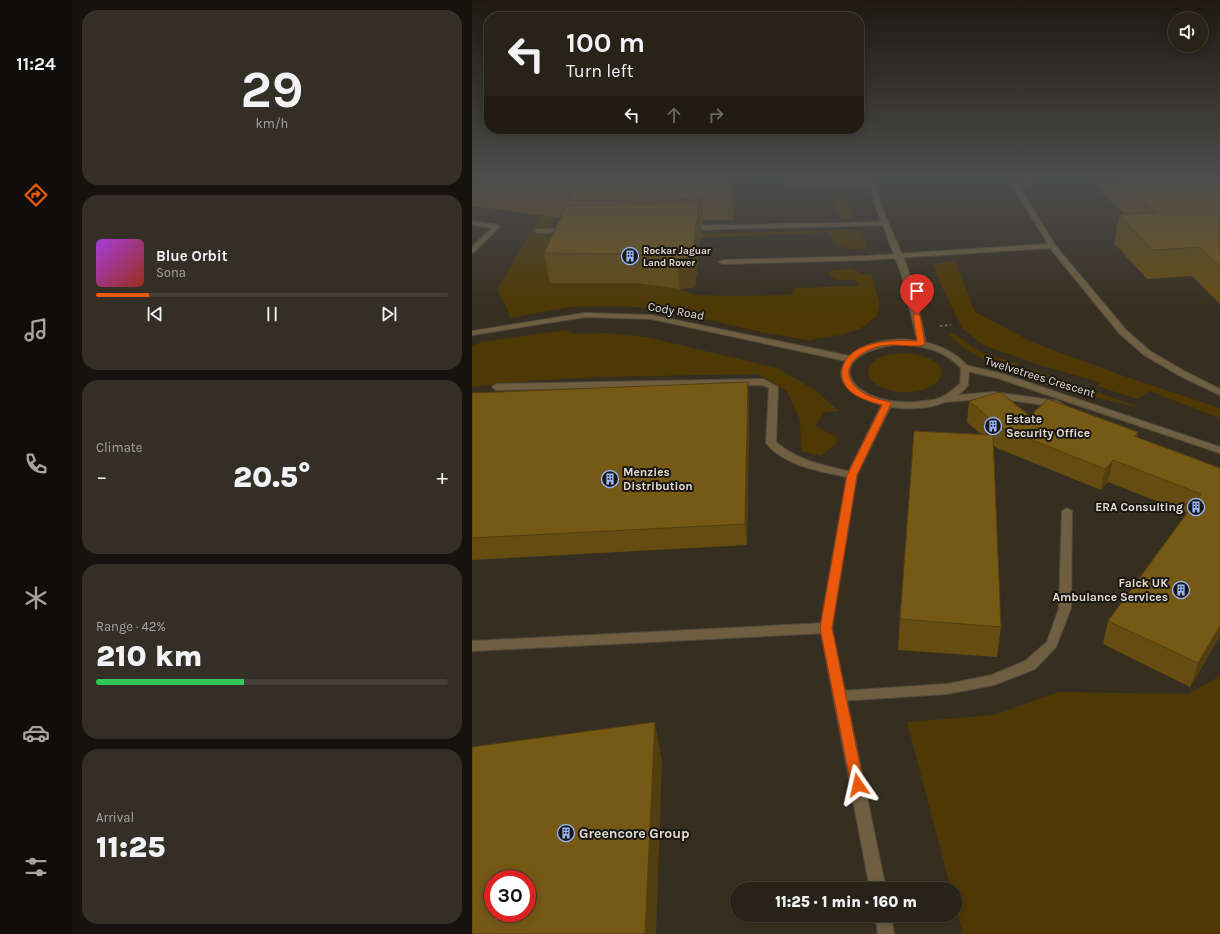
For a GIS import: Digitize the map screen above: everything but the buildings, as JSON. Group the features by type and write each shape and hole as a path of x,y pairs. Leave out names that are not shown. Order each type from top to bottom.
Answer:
{"street":[{"path":"1037,222 1052,246 1123,332 1148,353 1183,374 1220,392"},
{"path":"472,223 497,227 472,251"},
{"path":"680,228 886,224 899,255 914,302 922,344"},
{"path":"538,231 578,230"},
{"path":"723,262 866,258 1052,246"},
{"name":"Cody Road","path":"472,333 585,315 652,317 850,359"},
{"path":"850,359 862,350 879,344 900,342 922,344 941,349 956,357 965,368 964,385 946,399"},
{"name":"Twelvetrees Crescent","path":"850,359 844,369 846,380 854,390 868,398 887,404 918,405 946,399 994,395 1010,396 1108,412"},
{"name":"Twelvetrees Crescent","path":"965,368 1000,376 1220,450"},
{"path":"496,387 763,382 774,387 771,443 800,463 852,475"},
{"path":"877,882 826,628 852,475 887,404"},
{"path":"840,696 947,689 994,680 1030,665 1052,644 1065,608 1068,512"},
{"path":"472,646 826,628"},
{"path":"884,922 886,934"}],"path":[{"path":"939,326 951,325"}],"shaded area":[{"path":"536,222 552,222 545,237 855,230 862,234 866,245 862,249 850,249 838,245 828,232 701,238 550,283 636,283 680,289 695,295 790,295 794,292 793,288 859,286 855,280 837,280 829,275 829,271 851,268 862,274 872,275 879,303 877,316 860,329 840,335 813,339 812,341 760,332 665,309 616,306 570,307 510,318 507,308 497,290"},
{"path":"955,261 975,312 1034,343 1132,379 1220,408 1220,418 1149,391 1138,399 1097,386 1101,383 1037,364 983,345 962,328 937,276 934,264"},
{"path":"567,330 574,334 604,333 646,337 777,368 815,390 839,411 824,412 815,426 837,437 836,444 821,456 801,451 800,420 787,391 758,374 596,377 515,382 472,387 472,346 481,342"},
{"path":"953,333 980,352 1019,364 1005,370 968,351 948,334"},
{"path":"898,353 907,353 928,358 939,365 942,373 938,381 915,392 900,392 883,388 872,381 868,372 872,363 876,359"},
{"path":"1032,369 1144,409 1057,388 1024,377"},
{"path":"1220,676 1220,934 963,934 960,922 962,922 962,882 949,882 907,722 994,715 1059,692 1190,694 1191,692"}],"place":[{"name":"Rockar Jaguar Land Rover","path":"630,256"},
{"name":"Estate Security Office","path":"993,426"},
{"name":"Menzies Distribution","path":"610,479"},
{"name":"ERA Consulting","path":"1196,507"},
{"name":"Falck UK Ambulance Services","path":"1181,590"},
{"name":"Greencore Group","path":"566,833"}],"route":[{"path":"858,785 826,628 852,475 887,404 868,398 854,390 846,380 844,369 850,359 862,350 879,344 900,342 922,344 917,315"}]}
